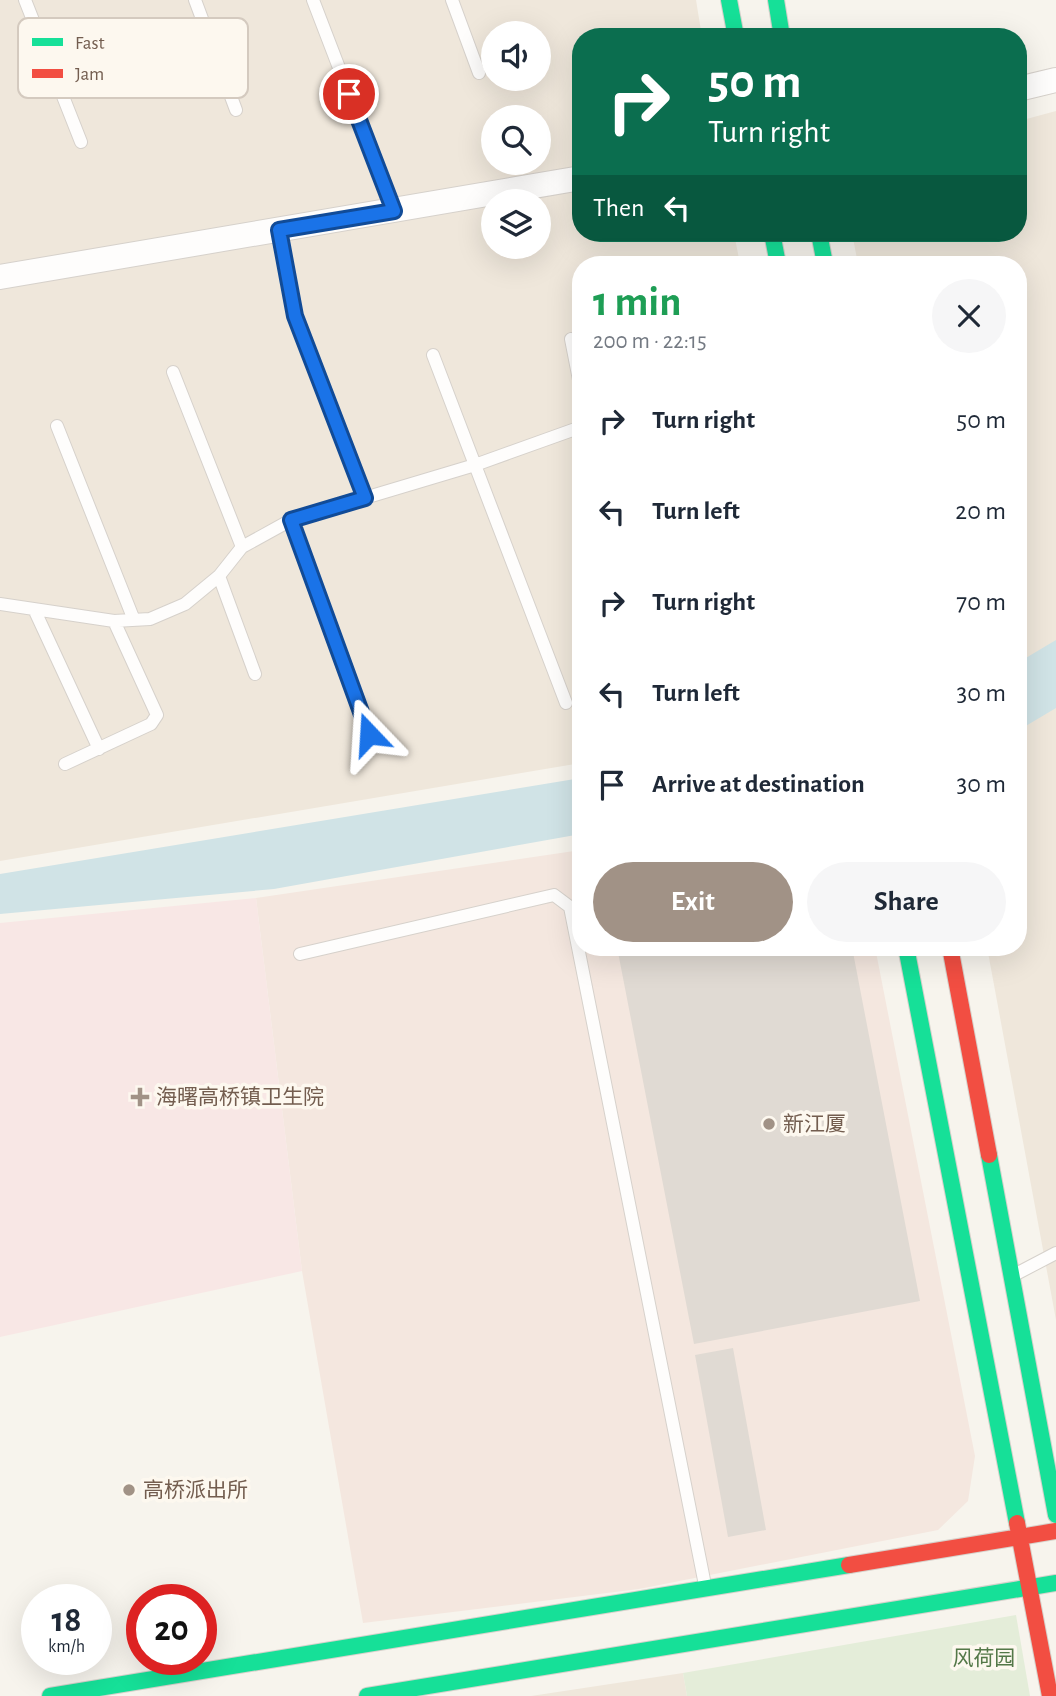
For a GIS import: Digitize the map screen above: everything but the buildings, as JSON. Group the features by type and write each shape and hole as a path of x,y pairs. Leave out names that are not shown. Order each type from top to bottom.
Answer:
{"street":[{"path":"729,0 734,28"},
{"path":"776,0 781,28"},
{"path":"1027,87 1056,80"},
{"path":"0,277 572,180"},
{"path":"907,956 1050,1696"},
{"path":"952,956 1056,1515"},
{"path":"50,1696 1056,1531"},
{"path":"368,1696 1056,1583"}],"lane":[{"path":"25,0 32,18"},
{"path":"195,0 202,18"},
{"path":"313,0 394,211"},
{"path":"452,0 479,72"},
{"path":"64,98 81,142"},
{"path":"232,98 236,110"},
{"path":"279,230 295,316 365,498"},
{"path":"571,339 572,344"},
{"path":"433,355 566,703"},
{"path":"173,372 242,547"},
{"path":"57,426 134,620"},
{"path":"0,604 114,621 150,619 185,604 219,576 242,547 291,520 475,465 572,430"},
{"path":"291,520 369,734"},
{"path":"219,576 255,674"},
{"path":"34,609 99,749"},
{"path":"65,764 151,724 157,715 114,621"},
{"path":"300,954 554,895 570,907 572,917"},
{"path":"580,956 706,1589"},
{"path":"1011,1278 1056,1253"}],"shaded area":[{"path":"0,0 696,0 701,28 572,28 572,242 736,242 738,256 572,256 572,765 0,861"},
{"path":"1056,111 1056,1320 989,956 1027,956 1027,256 856,256 854,242 1027,242 1027,119"},
{"path":"1056,640 1056,708 1027,725 1027,657"},
{"path":"572,779 572,836 274,889 0,914 0,874"},
{"path":"572,851 572,956 877,956 975,1456 968,1501 938,1530 639,1589 363,1623 302,1271 256,898"},
{"name":"海曙高桥镇卫生院","path":"256,898 302,1271 0,1337 0,923"},
{"path":"683,1673 687,1696 531,1696"}],"green space":[{"name":"风荷园","path":"1016,1615 1030,1696 687,1696 683,1673"}],"traffic: fast":[{"path":"729,0 734,28"},
{"path":"776,0 781,28"},
{"path":"774,242 776,256"},
{"path":"821,242 823,256"},
{"path":"908,956 1017,1523"},
{"path":"989,1155 1056,1515"},
{"path":"50,1696 849,1565"},
{"path":"367,1696 1056,1583"}],"traffic: jam":[{"path":"952,956 989,1155"},
{"path":"1017,1523 1050,1696"},
{"path":"849,1565 1056,1531"}],"place":[{"name":"海曙高桥镇卫生院","path":"140,1097"},
{"name":"新江厦","path":"769,1124"},
{"name":"高桥派出所","path":"129,1490"}],"route":[{"path":"349,94 394,211 279,230 295,316 365,498 291,520 369,734"}]}
